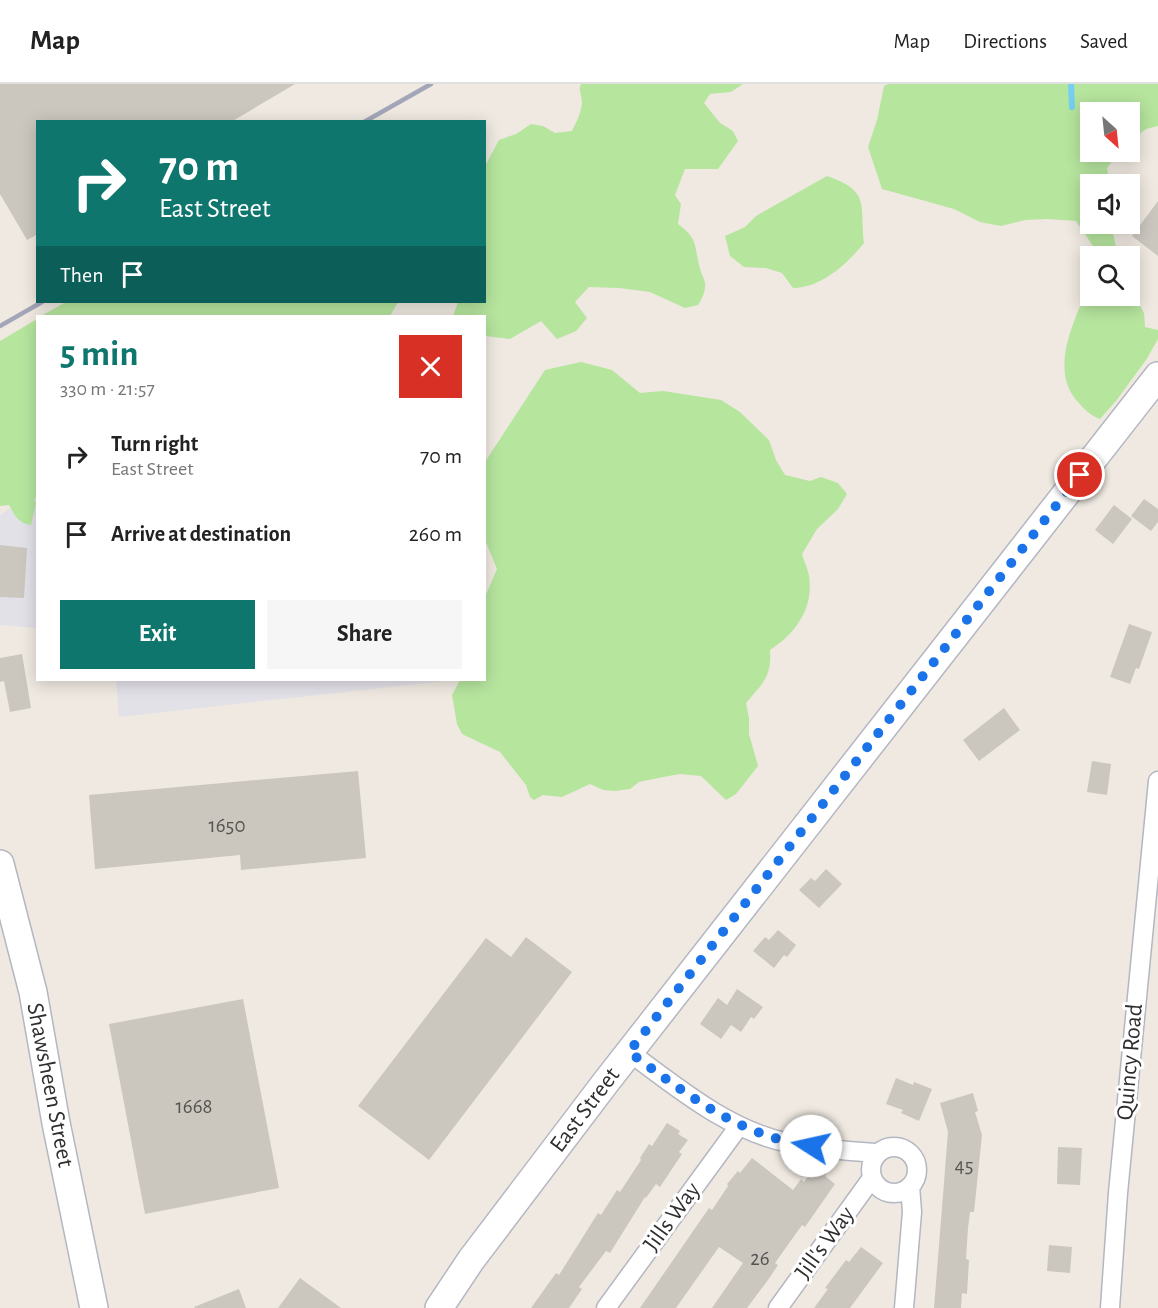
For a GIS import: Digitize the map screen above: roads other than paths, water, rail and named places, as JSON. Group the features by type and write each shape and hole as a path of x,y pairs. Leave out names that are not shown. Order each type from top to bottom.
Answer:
{"main road":[{"name":"East Street","path":"439,1308 471,1260 629,1052 1158,376"},
{"name":"Shawsheen Street","path":"0,864 33,992 56,1124 94,1308"}],"street":[{"name":"Quincy Road","path":"1110,1308 1119,1181 1158,781"},
{"path":"629,1052 690,1096 739,1126 788,1143 877,1153 890,1147 897,1147 910,1153 917,1173 910,1186 904,1191 889,1193 882,1190 872,1178 870,1165 877,1153"},
{"name":"Jills Way","path":"606,1308 739,1126"},
{"name":"Jill's Way","path":"778,1308 872,1178"},
{"path":"904,1308 912,1212 910,1186"}],"waterway":[{"path":"1071,84 1072,107"}],"railway":[{"path":"368,120 431,84"},
{"path":"0,326 40,303"}]}
